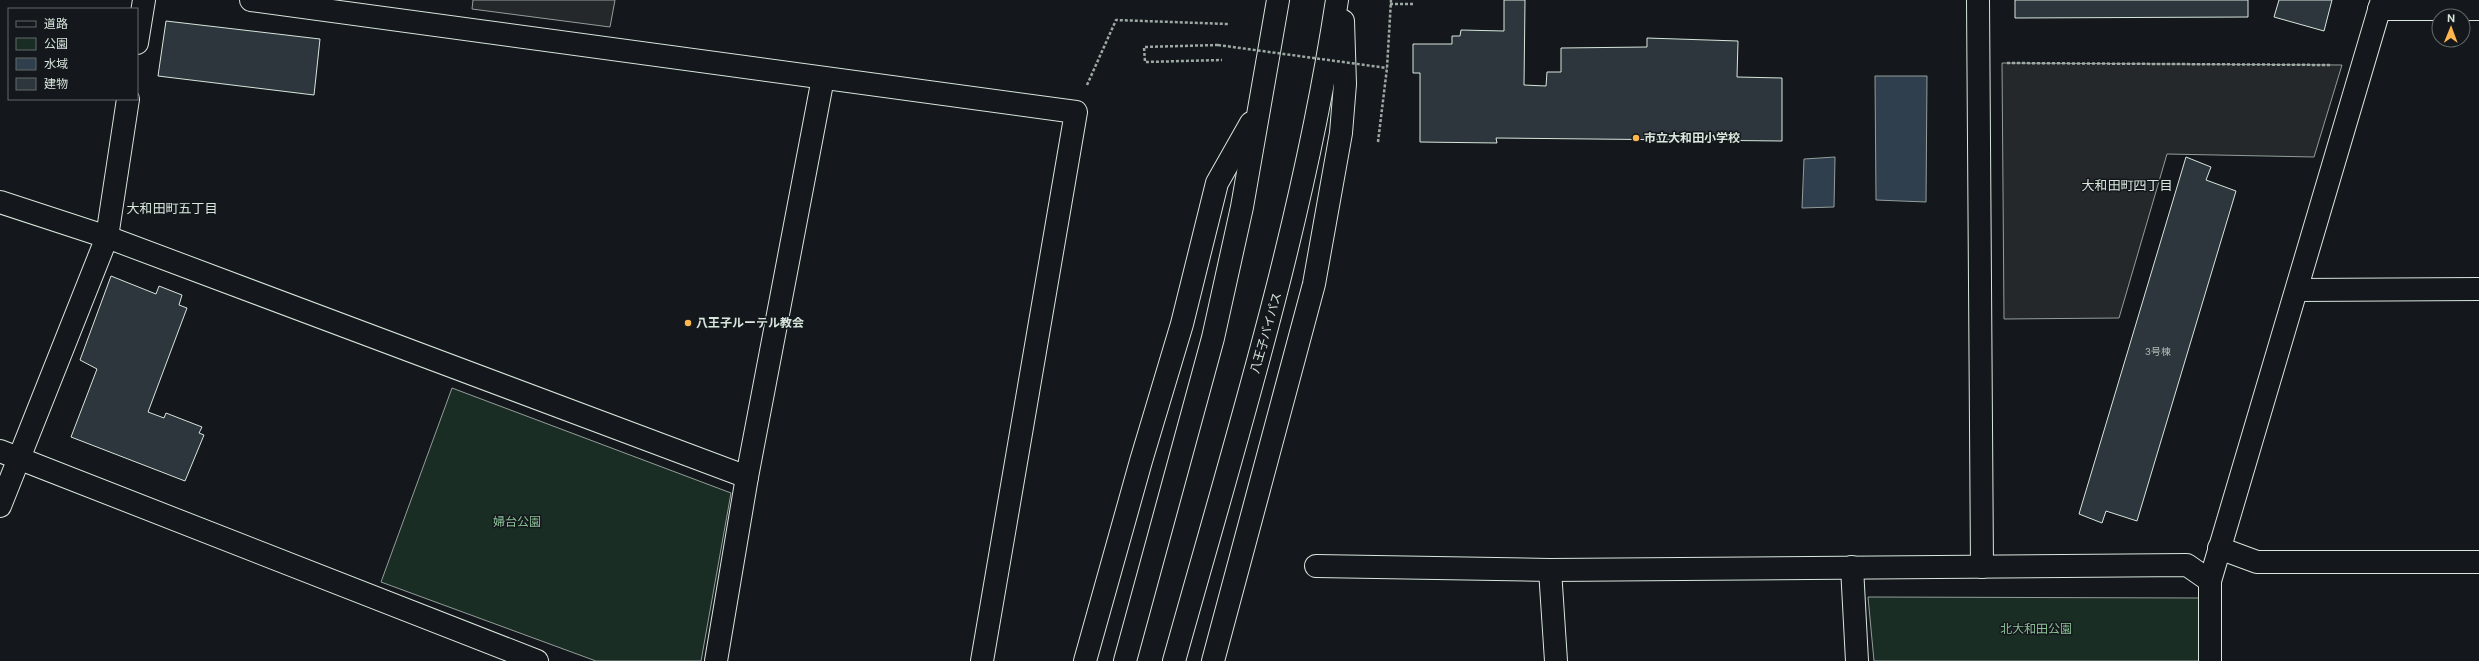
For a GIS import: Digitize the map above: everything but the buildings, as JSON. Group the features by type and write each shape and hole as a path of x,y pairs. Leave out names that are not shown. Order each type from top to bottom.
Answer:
{"main road":[{"path":"138,37 144,0"},
{"path":"251,0 1076,112 982,661"},
{"path":"1125,661 1213,338 1242,207 1261,106 1278,0"},
{"name":"八王子バイパス","path":"1174,661 1284,268 1319,103 1337,0"},
{"path":"1213,661 1290,378 1322,241 1341,133 1345,92 1343,0"},
{"path":"1978,0 1982,567"},
{"path":"2210,661 2210,581 2381,4 2479,9"},
{"path":"716,661 747,477 823,78"},
{"path":"0,506 9,454 107,237 128,100"},
{"path":"1085,661 1182,324 1216,183 1261,106"},
{"path":"0,202 107,237 747,477"},
{"path":"2297,290 2479,289"},
{"path":"9,454 537,661"},
{"path":"2219,548 2257,562 2479,562"},
{"path":"1316,566 1550,570 2187,565 2210,581"},
{"path":"1852,568 1857,661"},
{"path":"1550,570 1556,661"}],"path":[{"path":"1378,142 1387,68 1391,0"},
{"path":"1390,4 1415,4"},
{"path":"1076,112 1116,20 1228,24"},
{"path":"1222,60 1145,62 1144,47 1218,45 1387,68"},
{"path":"2002,63 2334,65"}],"green space":[{"name":"婦台公園","path":"452,388 731,493 701,661 596,661 381,582"},
{"name":"北大和田公園","path":"1868,597 2201,598 2201,661 1874,661"}],"shaded area":[{"path":"473,0 615,0 610,27 472,9"},
{"path":"2002,63 2342,65 2314,157 2167,154 2119,318 2004,319"}],"water":[{"path":"1875,76 1927,76 1926,202 1876,200"},
{"path":"1835,157 1834,207 1802,208 1804,159"}],"place":[{"name":"市立大和田小学校","path":"1636,138"},
{"name":"八王子ルーテル教会","path":"688,323"}],"district":[{"name":"大和田町四丁目","path":"2127,185"},
{"name":"大和田町五丁目","path":"172,208"}]}
